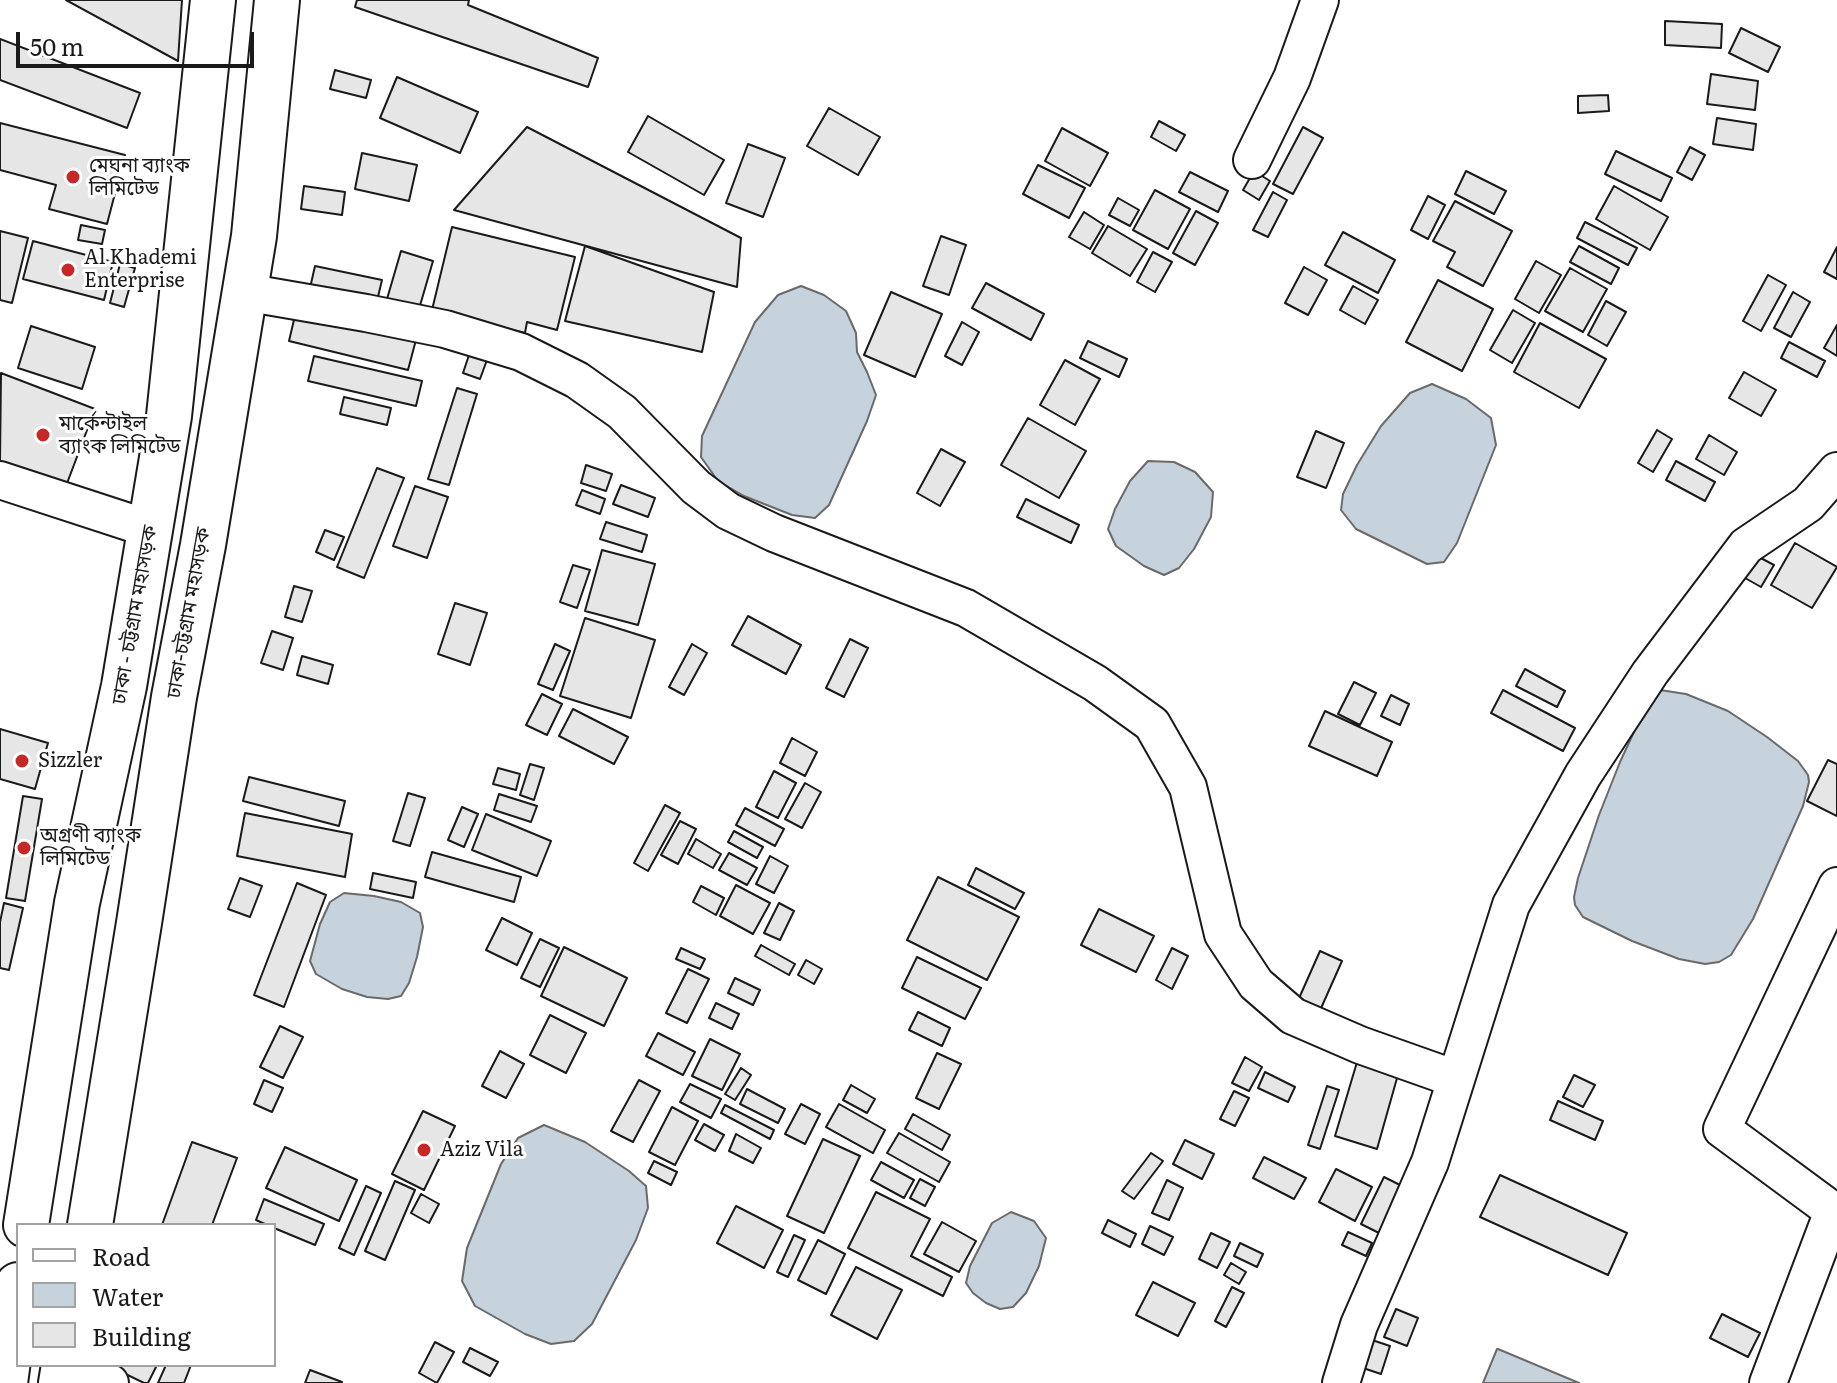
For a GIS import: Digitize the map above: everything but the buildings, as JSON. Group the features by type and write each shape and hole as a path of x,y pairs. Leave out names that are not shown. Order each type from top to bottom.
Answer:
{"highway":[{"name":"ঢাকা - চট্টগ্রাম মহাসড়ক","path":"26,1223 77,903 124,686 169,416 213,0"},
{"name":"ঢাকা-চট্টগ্রাম মহাসড়ক","path":"90,1223 174,697 203,545 254,236 277,0"},
{"path":"5,1383 16,1300"}],"street":[{"path":"1252,160 1292,78 1320,0"},
{"path":"244,292 445,329 521,352 577,380 622,412 696,487 728,511 774,533 966,608 1095,683 1152,724 1188,787 1223,934 1256,984 1293,1016 1360,1045 1456,1079"},
{"path":"1341,1383 1359,1325 1430,1162 1511,905 1583,775 1650,673 1746,546 1808,504 1837,471"},
{"path":"0,480 150,529"},
{"path":"1768,1383 1833,1211 1722,1129 1837,886"},
{"path":"69,1367 110,1383"}],"water":[{"path":"801,286 824,295 846,311 856,333 857,352 876,395 829,505 815,518 792,515 744,496 718,481 701,457 702,436 755,322 778,295"},
{"path":"1432,384 1466,399 1491,418 1496,445 1457,543 1444,562 1427,564 1356,529 1341,510 1343,494 1381,426 1410,393"},
{"path":"1148,461 1174,462 1195,472 1213,492 1211,517 1194,549 1179,568 1164,575 1144,566 1116,546 1108,529 1130,481"},
{"path":"1660,690 1686,694 1728,711 1798,761 1808,775 1803,806 1753,919 1731,955 1719,962 1705,964 1679,959 1632,941 1583,917 1575,905 1578,878 1599,815 1640,719"},
{"path":"344,893 401,902 420,913 423,927 417,957 409,983 401,996 388,999 367,997 342,989 316,974 310,961 320,924 330,902"},
{"path":"544,1125 585,1142 629,1171 646,1186 648,1208 636,1240 592,1324 574,1341 551,1344 525,1334 475,1306 462,1281 467,1248 501,1164 518,1138"},
{"path":"1011,1212 1034,1221 1046,1238 1039,1266 1026,1293 1013,1307 1000,1309 986,1303 966,1283 970,1266 992,1223"},
{"path":"1498,1349 1579,1383 1483,1383"}],"place":[{"name":"মেঘনা ব্যাংক লিমিটেড","path":"73,177"},
{"name":"Al Khademi Enterprise","path":"68,270"},
{"name":"মার্কেন্টাইল ব্যাংক লিমিটেড","path":"43,435"},
{"name":"Sizzler","path":"22,761"},
{"name":"অগ্রণী ব্যাংক লিমিটেড","path":"24,848"},
{"name":"Aziz Vila","path":"424,1150"}]}
